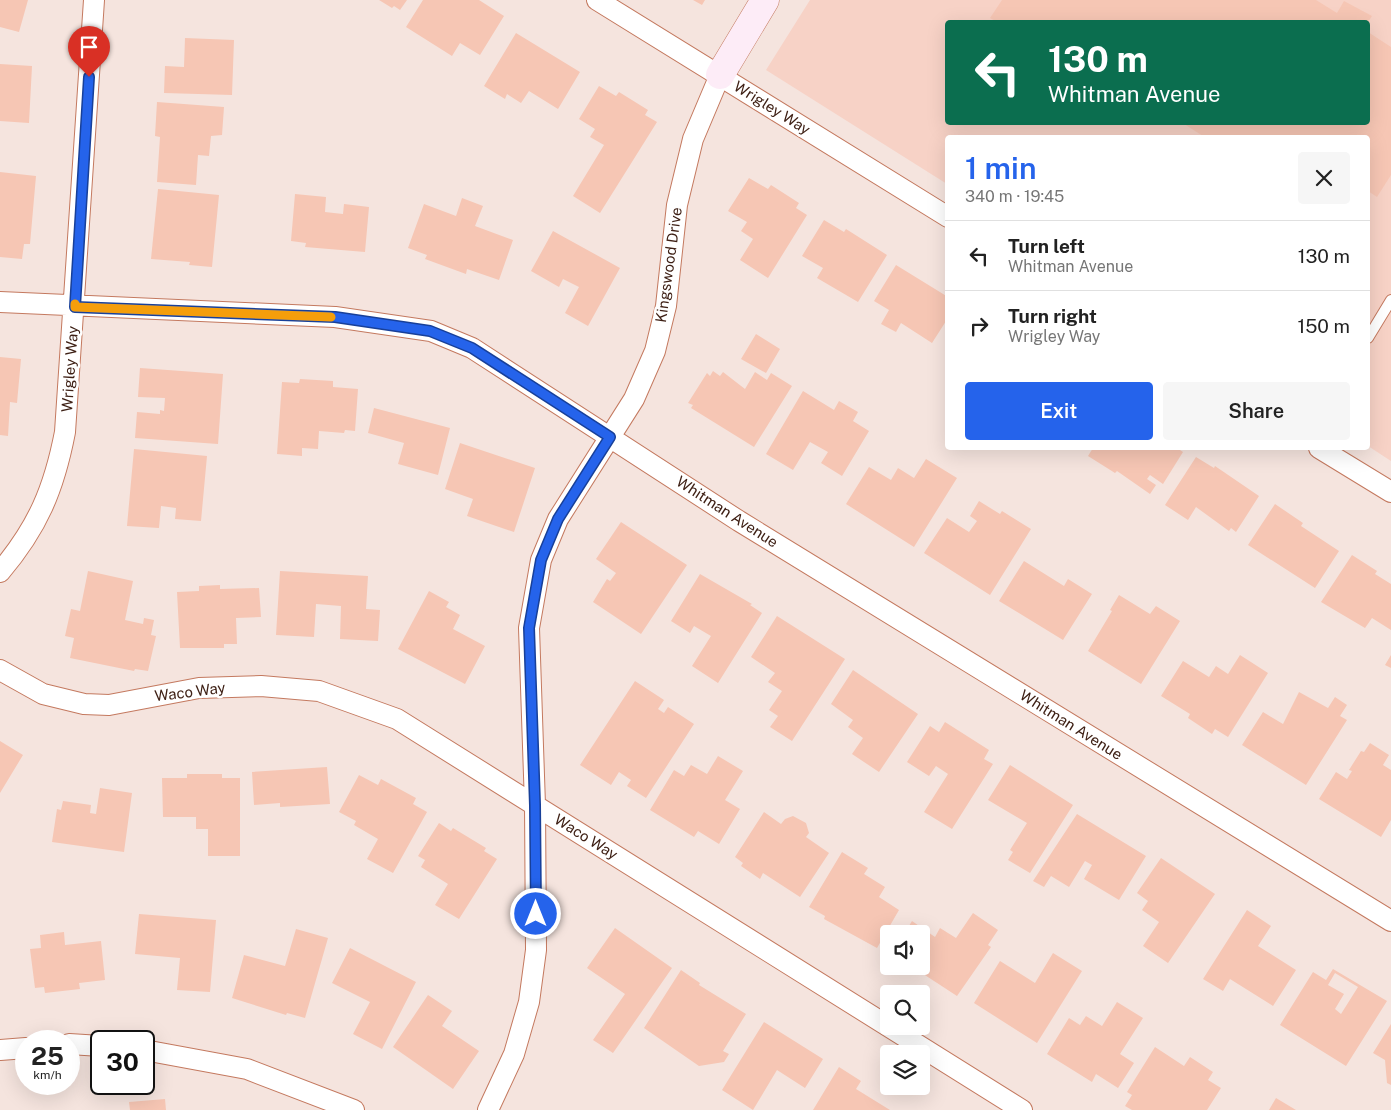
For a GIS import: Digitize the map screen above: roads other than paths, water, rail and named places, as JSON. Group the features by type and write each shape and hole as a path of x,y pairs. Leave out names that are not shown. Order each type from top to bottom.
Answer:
{"street":[{"name":"Wrigley Way","path":"0,572 15,554 40,514 57,474 65,432 75,307 94,0"},
{"name":"Wrigley Way","path":"597,0 945,215"},
{"name":"Kingswood Drive","path":"488,1110 514,1054 529,1002 536,950 535,805 529,628 541,560 558,519 634,399 655,351 666,306 677,205 693,140 720,76 765,0"},
{"name":"Whitman Avenue","path":"0,302 75,307 335,317 430,331 472,348 739,521 1391,922"},
{"path":"1322,450 1391,492"},
{"name":"Waco Way","path":"0,670 42,694 84,704 109,705 199,688 261,686 319,691 397,719 1022,1110"},
{"path":"0,1050 15,1049"},
{"path":"155,1052 247,1069 354,1110"}],"lane":[{"path":"1370,335 1391,300"}]}
